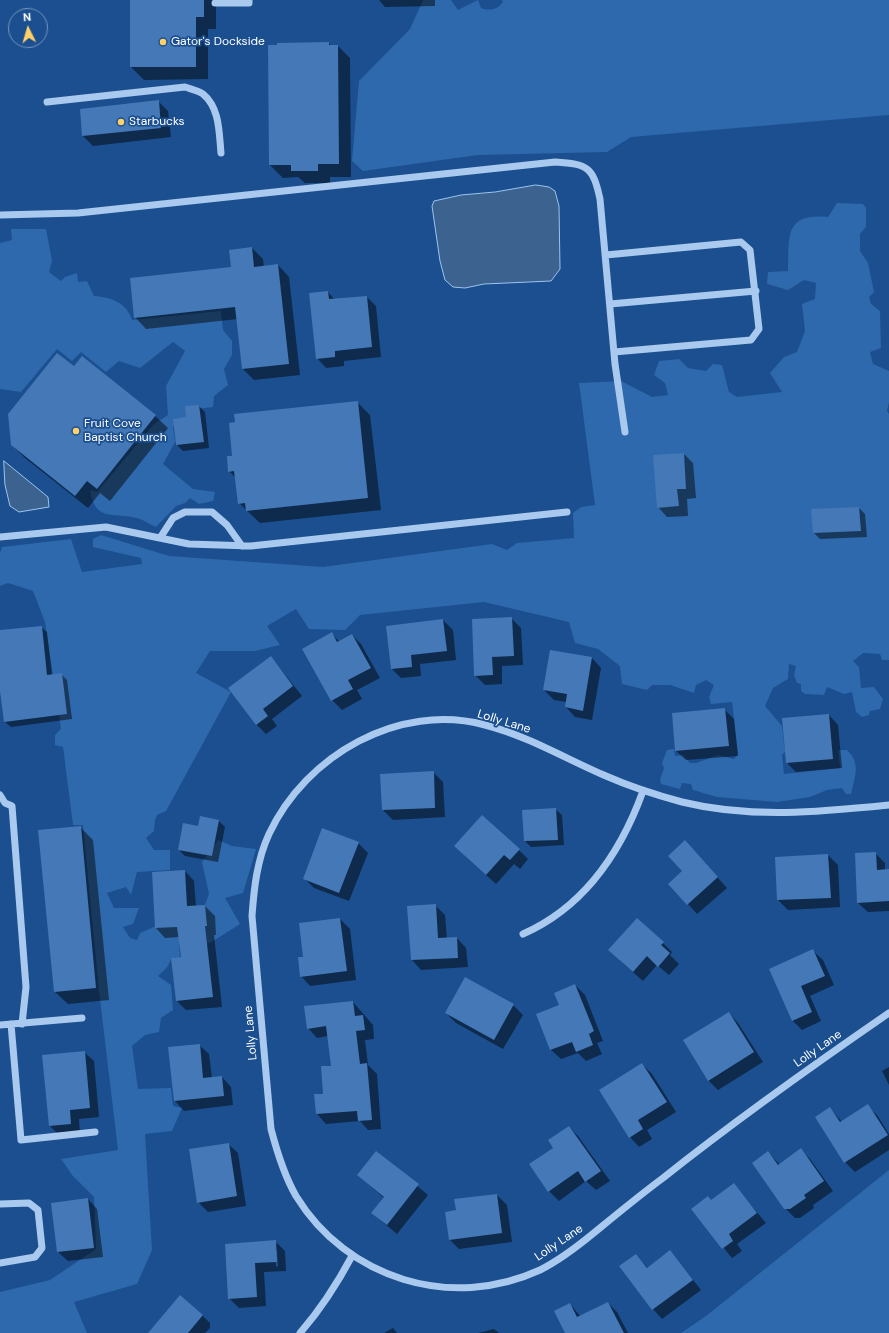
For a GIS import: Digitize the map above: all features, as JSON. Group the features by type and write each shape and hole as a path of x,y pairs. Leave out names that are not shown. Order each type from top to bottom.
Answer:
{"street":[{"path":"215,4 249,3 249,0"},
{"path":"47,102 185,87 202,93 210,102 218,118 221,153"},
{"path":"0,215 78,213 555,162 574,163 585,167 593,175 600,199 614,352 625,432"},
{"path":"606,254 741,242 750,250 756,291 759,329 751,340 614,352"},
{"path":"610,304 756,291"},
{"path":"160,538 174,518 185,512 212,512 227,525 242,546"},
{"path":"0,537 106,527 189,544 242,546 567,512"},
{"name":"Lolly Lane","path":"889,805 777,814 739,811 684,802 643,791 605,776 506,731 483,724 437,720 413,722 390,728 345,748 316,770 299,787 282,810 269,834 260,861 254,888 252,916 271,1130 280,1163 301,1203 326,1234 352,1256 395,1278 442,1288 490,1286 520,1278 541,1269 567,1254 663,1177 747,1114 889,1013"},
{"path":"523,934 541,926 570,904 597,878 624,837 643,791"},
{"path":"0,796 4,803 12,806 26,987 22,1024"},
{"path":"0,1025 82,1018"},
{"path":"11,1024 21,1140 95,1132"},
{"path":"0,1204 29,1203 38,1210 42,1248 34,1257 0,1263"},
{"path":"300,1333 318,1312 333,1290 352,1256"}],"shaded area":[{"path":"423,0 451,0 458,10 478,0 481,8 490,10 498,7 503,2 502,0 889,0 889,115 631,137 607,152 478,155 363,171 352,161 359,81 410,29"},
{"path":"536,185 549,187 555,191 559,206 560,269 551,281 484,284 465,288 453,287 445,280 440,261 432,206 434,201 461,195 495,192"},
{"path":"837,203 863,204 866,208 866,227 860,234 860,251 868,263 874,292 869,297 871,304 880,311 881,348 870,352 873,364 889,371 889,402 887,411 889,414 889,660 882,660 880,654 863,653 853,661 859,667 861,688 874,687 883,699 880,709 870,711 869,715 862,717 856,712 852,692 844,694 827,687 824,695 805,694 801,691 801,684 797,683 794,675 796,666 789,664 788,679 773,688 765,706 782,726 785,752 782,755 784,774 840,768 838,750 847,750 854,760 856,770 851,794 846,794 842,788 827,790 810,797 777,802 717,797 693,790 691,784 682,783 680,789 661,784 660,780 664,768 662,763 667,750 674,749 675,756 683,755 690,763 696,763 718,755 734,759 738,754 732,702 711,704 709,697 714,685 706,680 696,685 694,693 670,685 652,685 647,690 622,684 620,666 598,649 575,643 569,622 484,602 360,615 345,630 309,629 296,609 267,626 280,645 255,651 210,651 196,673 231,692 166,811 157,815 154,831 146,838 154,850 170,850 170,870 137,872 131,895 126,887 107,893 114,908 139,908 133,924 123,927 130,938 137,940 140,933 163,923 203,910 209,894 202,862 218,840 232,846 256,849 243,893 225,898 240,924 210,943 179,945 180,957 171,959 168,966 158,976 171,985 173,1010 161,1018 159,1032 145,1035 132,1046 138,1089 171,1088 173,1106 182,1108 172,1131 145,1134 152,1250 137,1284 74,1302 87,1333 0,1333 0,1292 50,1280 96,1249 94,1197 72,1175 61,1159 118,1150 99,991 83,825 73,825 63,747 55,745 55,735 61,729 45,622 33,591 8,583 0,586 0,553 2,547 71,539 82,572 142,564 141,558 93,547 93,539 101,535 169,556 323,567 492,544 507,550 517,543 574,538 573,513 581,507 595,505 579,383 621,381 652,397 668,395 665,383 654,375 659,361 679,359 688,368 706,371 713,364 722,365 729,392 737,397 782,392 770,373 784,357 797,352 805,331 802,304 815,299 816,283 804,280 788,290 767,284 768,272 788,271 789,237 796,223 803,219 828,217"},
{"path":"11,229 46,229 52,261 49,272 61,281 65,277 77,273 78,282 87,281 94,296 118,302 130,314 132,320 221,311 223,330 232,341 232,355 224,369 228,385 214,396 213,407 195,409 190,421 173,426 175,442 163,464 193,489 215,492 213,501 199,504 190,498 185,503 176,506 156,527 140,519 101,512 96,508 90,490 97,492 154,424 168,415 166,386 185,351 173,342 140,368 119,361 106,372 81,352 72,361 57,349 21,392 0,389 0,243 12,240"},
{"path":"4,461 48,497 49,507 19,512 10,506 5,485"},
{"path":"889,1170 889,1333 681,1333 706,1316"}],"building":[{"name":"Gator's Dockside","path":"130,0 204,0 204,17 196,17 196,67 130,67"},
{"path":"329,42 329,45 338,45 339,164 318,164 318,171 291,171 291,165 269,165 268,45 277,45 277,43"},
{"name":"Starbucks","path":"159,100 161,128 82,136 80,109"},
{"path":"252,247 254,267 278,264 289,364 242,369 235,307 134,318 130,278 231,267 229,250"},
{"path":"328,291 329,299 367,296 372,347 335,351 335,357 316,359 309,293"},
{"name":"Fruit Cove Baptist Church","path":"57,353 74,366 82,356 156,415 97,489 87,481 75,496 11,445 8,414"},
{"path":"358,401 368,498 246,511 245,503 238,504 234,471 228,472 227,456 232,456 229,423 235,422 234,414"},
{"path":"199,405 204,442 176,445 173,419 186,417 185,406"},
{"path":"684,453 686,489 677,489 679,506 657,508 653,455"},
{"path":"859,507 861,531 813,533 811,509"},
{"path":"512,617 514,656 492,657 493,675 474,676 472,619"},
{"path":"443,619 447,651 411,655 412,667 391,669 386,626"},
{"path":"42,626 47,675 62,673 67,714 4,722 0,691 0,630"},
{"path":"332,632 337,642 352,634 371,668 348,680 353,689 331,701 302,649"},
{"path":"550,650 592,657 583,711 565,707 567,694 543,690"},
{"path":"271,656 293,686 263,709 268,716 256,725 228,688"},
{"path":"725,708 729,746 675,751 672,713"},
{"path":"829,714 833,759 786,763 782,718"},
{"path":"434,771 435,808 382,810 380,774"},
{"path":"556,808 558,840 524,841 522,810"},
{"path":"482,815 520,849 510,860 504,855 486,875 454,846"},
{"path":"200,816 219,820 212,856 178,850 183,823 198,826"},
{"path":"81,826 96,988 54,992 38,830"},
{"path":"322,828 359,842 339,893 303,879"},
{"path":"685,840 718,877 687,905 668,884 682,871 668,856"},
{"path":"876,852 877,870 889,869 889,901 857,903 855,853"},
{"path":"828,854 831,898 777,900 775,857"},
{"path":"185,870 187,906 205,905 207,926 205,926 213,997 176,1001 171,958 181,957 177,927 155,928 152,872"},
{"path":"436,904 438,938 457,937 458,958 411,960 407,906"},
{"path":"340,918 347,971 300,977 298,957 303,957 299,923"},
{"path":"637,918 664,942 661,945 670,953 658,967 647,956 633,972 608,950"},
{"path":"813,949 825,976 801,986 812,1012 792,1021 769,969"},
{"path":"465,977 514,1004 494,1040 445,1013"},
{"path":"575,984 594,1031 589,1034 593,1045 576,1052 572,1042 550,1050 536,1014 559,1005 554,993"},
{"path":"353,1001 355,1016 363,1015 365,1030 356,1031 360,1064 367,1063 372,1120 358,1121 357,1111 316,1114 314,1094 323,1094 321,1066 331,1066 326,1026 307,1029 304,1006"},
{"path":"729,1012 754,1052 708,1081 683,1040"},
{"path":"200,1044 203,1078 222,1076 224,1096 174,1101 168,1047"},
{"path":"85,1051 90,1108 70,1110 71,1124 49,1126 42,1055"},
{"path":"642,1063 667,1102 638,1120 643,1129 629,1138 599,1090"},
{"path":"868,1104 888,1135 844,1163 815,1117 830,1107 840,1122"},
{"path":"569,1126 601,1171 585,1182 578,1171 548,1192 529,1164 553,1148 548,1140"},
{"path":"229,1143 237,1196 197,1203 189,1149"},
{"path":"801,1148 824,1181 804,1195 806,1198 790,1209 784,1209 752,1163 768,1151 778,1165"},
{"path":"376,1151 419,1184 387,1225 371,1213 384,1197 357,1175"},
{"path":"734,1183 757,1213 729,1234 733,1241 722,1249 691,1209 708,1196 711,1200"},
{"path":"497,1194 502,1233 449,1240 445,1212 456,1210 454,1199"},
{"path":"88,1198 94,1248 57,1252 51,1203"},
{"path":"276,1240 277,1262 255,1263 257,1297 228,1299 225,1244"},
{"path":"670,1250 693,1280 652,1310 619,1266 636,1254 647,1268"},
{"path":"180,1295 203,1315 188,1333 148,1333"},
{"path":"608,1302 624,1333 565,1333 554,1311 570,1303 577,1317"}],"place":[{"name":"Gator's Dockside","path":"163,42"},
{"name":"Starbucks","path":"121,122"},
{"name":"Fruit Cove Baptist Church","path":"76,431"}]}
